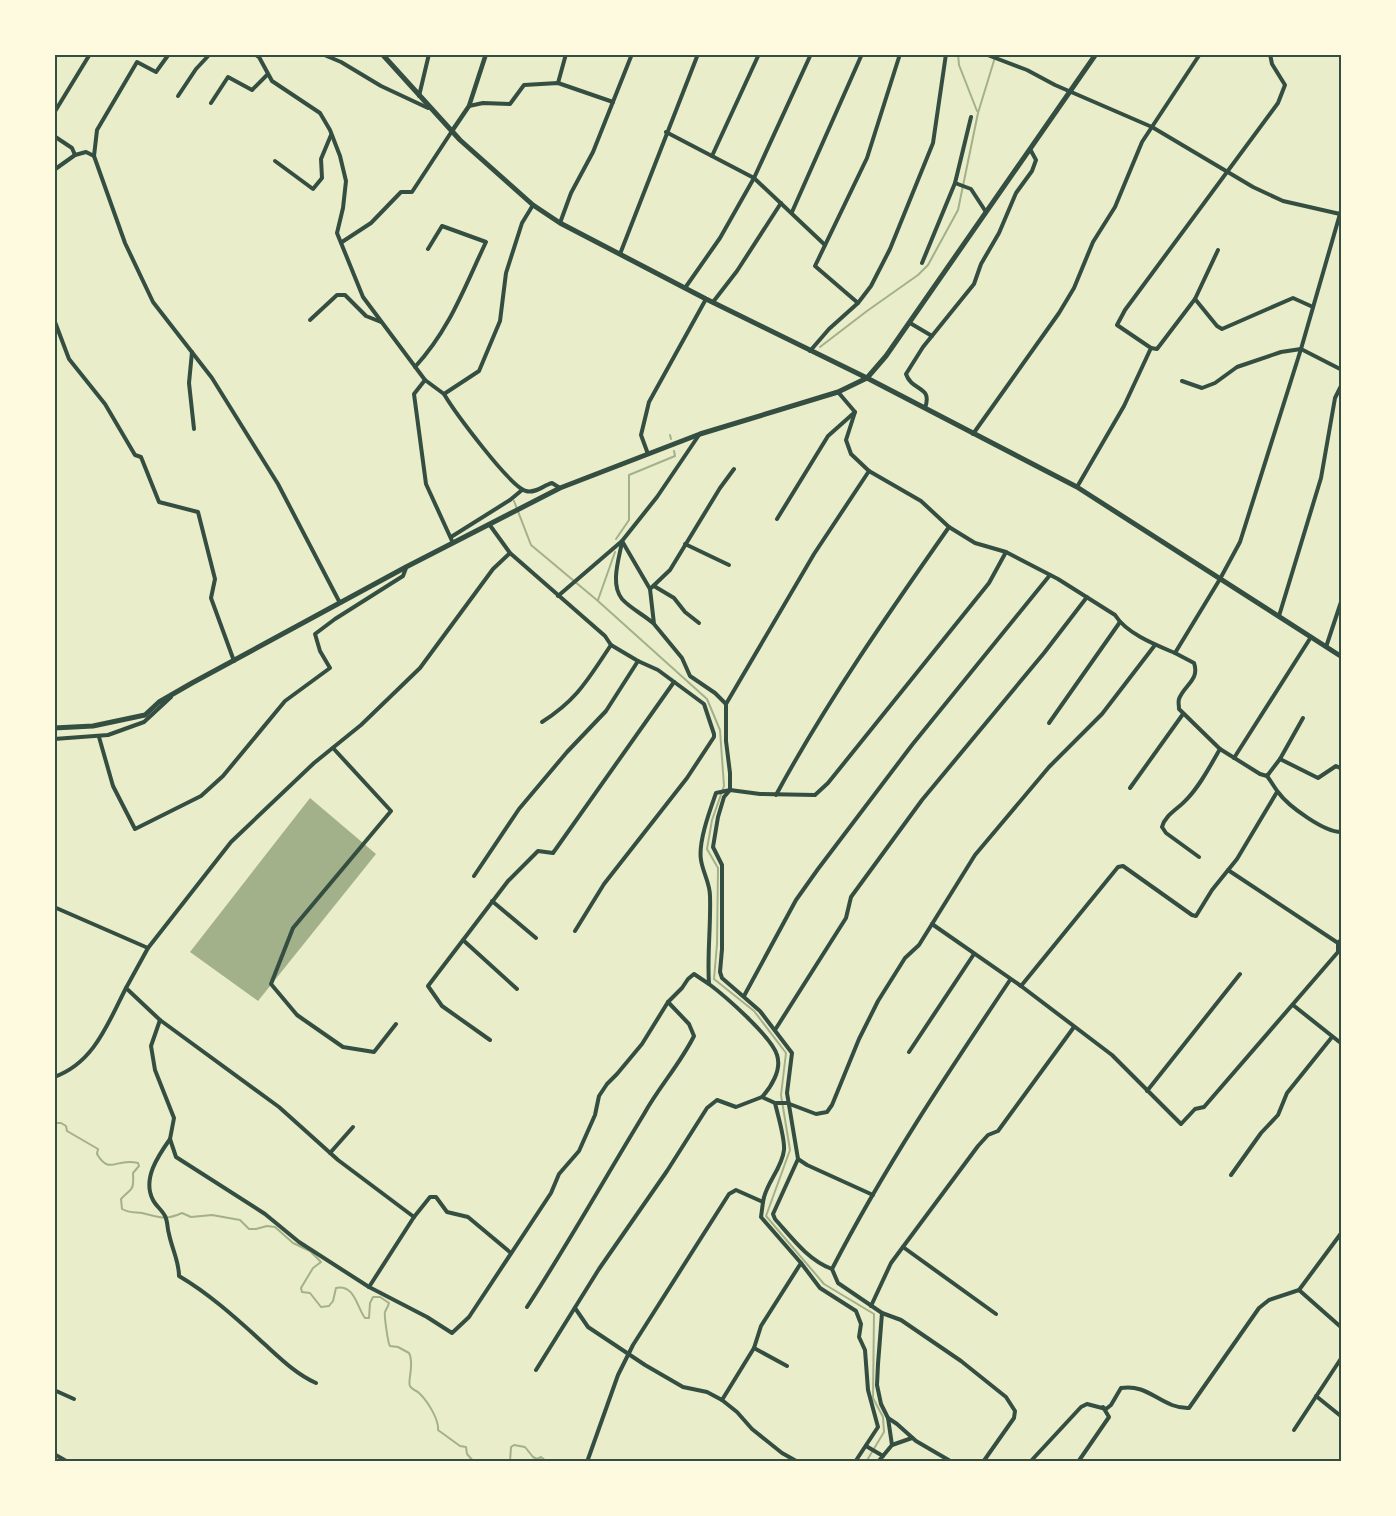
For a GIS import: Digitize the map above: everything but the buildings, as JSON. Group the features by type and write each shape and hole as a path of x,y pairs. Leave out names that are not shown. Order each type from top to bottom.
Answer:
{"main road":[{"path":"382,54 452,131 533,205 560,222 1077,488 1342,657"},
{"path":"54,728 93,726 145,715 159,702 176,692 452,540 560,488 700,434 838,392 867,378 886,356 1096,54"}],"street":[{"path":"54,113 90,54"},
{"path":"169,54 156,72 137,62 97,130 94,156 125,243 153,302 212,378 278,484 340,603"},
{"path":"178,96 196,69 210,54"},
{"path":"254,54 259,57 272,81 320,113 331,134 340,156 346,181 337,233 363,297 425,380 444,394 464,423 504,472 522,490 532,492 552,483 560,488"},
{"path":"322,54 341,62 381,87 430,109"},
{"path":"419,96 429,54"},
{"path":"342,242 371,224 400,192 412,192 469,106 486,54"},
{"path":"558,83 566,54"},
{"path":"560,222 571,193 593,152 632,54"},
{"path":"620,254 698,54"},
{"path":"712,156 759,54"},
{"path":"685,288 720,238 754,178 811,54"},
{"path":"792,213 862,54"},
{"path":"858,303 815,266 867,158 900,54"},
{"path":"810,352 829,329 858,303 871,286 890,249 933,143 946,54"},
{"path":"973,434 1069,297 1093,242 1115,207 1136,155 1200,54"},
{"path":"1218,250 1195,299 1156,349 1117,325 1125,310 1278,103 1285,85 1272,64 1270,54"},
{"path":"987,55 1152,127 1228,170 1253,187 1283,201 1340,214"},
{"path":"211,103 228,77 252,90 267,75"},
{"path":"469,106 483,103 510,104 524,85 558,83 613,102"},
{"path":"922,263 955,183 971,117"},
{"path":"666,132 754,178 825,245"},
{"path":"275,161 313,189 322,178 321,159 331,134"},
{"path":"54,136 72,148 75,155"},
{"path":"925,409 927,395 909,381 906,374 932,336 974,284 981,264 999,233 1016,193 1032,171 1036,160 1030,149"},
{"path":"54,170 75,155 86,152 94,156"},
{"path":"955,183 964,186 976,197 986,213"},
{"path":"712,302 737,271 781,203"},
{"path":"444,394 479,371 500,321 506,273 522,223 533,205"},
{"path":"1176,653 1239,542 1302,349 1342,207"},
{"path":"415,367 430,351 459,304 467,280 486,242 442,226 428,249"},
{"path":"310,320 337,295 345,295 366,316 382,322"},
{"path":"1195,299 1222,329 1293,298 1313,307"},
{"path":"648,454 641,435 649,402 706,299"},
{"path":"55,322 69,359 105,404 135,455 141,458 159,502 198,512 215,579 211,598 234,661"},
{"path":"910,322 932,336"},
{"path":"1077,488 1124,406 1151,348"},
{"path":"1182,381 1202,388 1215,382 1237,366 1281,352 1302,349 1342,370"},
{"path":"192,352 189,383 194,429"},
{"path":"425,380 414,394 426,484 452,540 522,490"},
{"path":"1278,616 1321,478 1335,399 1342,384"},
{"path":"838,392 855,412"},
{"path":"855,412 846,440 851,454 869,471 921,501 949,526 975,543 1006,552 1050,575 1115,615 1120,622 1155,645 1194,663 1195,677 1179,698 1179,709 1183,714 1220,749 1267,776 1277,792 1311,819 1337,832 1342,832"},
{"path":"777,519 828,436 855,412"},
{"path":"558,596 622,541 657,497 700,434"},
{"path":"652,588 670,570 734,469"},
{"path":"869,471 814,554 726,704 726,741 730,773 728,790 717,817 712,847 722,866 720,972 722,978 744,996 775,1030 792,1053 786,1102 798,1159 775,1208 775,1220 806,1253 820,1265 832,1269 838,1283 882,1313 901,1320 961,1361 1006,1397 1015,1411 1014,1418 983,1462"},
{"path":"489,524 510,553 605,636 611,645 638,661 658,669 704,704 714,737 687,778 604,884 576,931"},
{"path":"776,795 860,654 949,526"},
{"path":"622,541 652,588 654,624"},
{"path":"622,541 616,578 617,588 622,598 654,624 682,658 690,676 715,693 726,704"},
{"path":"685,544 729,565"},
{"path":"709,984 710,892 700,859 705,824 716,793 728,790 776,795 815,795 828,783 989,583 1006,552"},
{"path":"54,1077 75,1067 87,1057 148,948 231,842 314,763 361,725 420,668 493,569 510,553"},
{"path":"99,737 113,786 135,829 201,796 223,776 285,701 330,668 320,651 315,634 403,576 406,567"},
{"path":"744,996 796,900 818,869 912,745 1050,575"},
{"path":"652,588 674,598 685,612 699,623"},
{"path":"775,1030 846,918 852,897 890,844 922,800 1044,653 1087,597"},
{"path":"1326,647 1342,599"},
{"path":"1049,723 1120,622"},
{"path":"1234,758 1311,637"},
{"path":"542,722 563,709 580,692 611,645"},
{"path":"762,1097 777,1103 786,1102 816,1114 827,1112 878,1001 905,958 919,945 975,855 1049,767 1102,714 1155,645"},
{"path":"474,876 519,809 567,752 606,711 638,661"},
{"path":"490,1040 442,1006 428,986 508,881 538,851 553,853 674,682"},
{"path":"54,739 99,737 144,722 176,692"},
{"path":"1130,788 1183,714"},
{"path":"1267,776 1280,759 1303,718"},
{"path":"333,748 391,811 293,928 271,984 297,1015 343,1047 374,1052 396,1024"},
{"path":"1199,857 1166,833 1162,827 1163,821 1186,801 1220,749"},
{"path":"1280,759 1318,778 1342,760"},
{"path":"1336,766 1342,769"},
{"path":"1021,986 1118,867 1123,866 1196,916 1260,824 1277,792"},
{"path":"932,924 1021,986 1112,1055 1181,1124 1195,1109 1204,1107 1340,953 1338,944 1228,870"},
{"path":"492,902 536,938"},
{"path":"54,907 148,948"},
{"path":"1338,944 1342,939"},
{"path":"463,940 517,989"},
{"path":"909,1052 974,954"},
{"path":"170,1139 176,1157 265,1215 299,1242 369,1287 427,1317 452,1333 469,1317 551,1193 559,1174 579,1151 595,1115 598,1096 642,1044 668,1002 694,974 709,984 753,1023 777,1053 778,1065 772,1086 762,1097 736,1107 717,1100 707,1108 536,1370"},
{"path":"1147,1091 1240,974"},
{"path":"832,1269 873,1195 963,1048 1010,980"},
{"path":"126,988 160,1020 279,1107 330,1153 414,1217"},
{"path":"527,1307 653,1098 694,1036 688,1024 668,1002"},
{"path":"1293,1005 1342,1044"},
{"path":"160,1020 151,1046 155,1070 174,1118 170,1139 151,1170 152,1198 167,1222 168,1233 179,1265 179,1276 194,1284 248,1328 301,1376 316,1383"},
{"path":"871,1306 891,1263 978,1146 987,1135 998,1131 1074,1027"},
{"path":"1231,1175 1261,1133 1278,1115 1287,1093 1332,1037"},
{"path":"777,1103 784,1150 772,1181 764,1192 761,1217 820,1288 856,1311 861,1323 859,1337 865,1350 868,1390 878,1427 868,1447 855,1462"},
{"path":"330,1153 353,1127"},
{"path":"798,1159 807,1166 873,1195"},
{"path":"587,1462 618,1375 628,1355 729,1194 736,1190 763,1202"},
{"path":"369,1287 414,1217 430,1197 436,1197 447,1212 468,1217 511,1253"},
{"path":"1030,1462 1081,1407 1086,1404 1106,1409 1121,1388 1137,1387 1178,1408 1189,1408 1259,1308 1269,1300 1299,1290 1342,1232"},
{"path":"903,1247 996,1314"},
{"path":"722,1400 754,1348 760,1326 801,1263"},
{"path":"1299,1290 1342,1328"},
{"path":"575,1308 588,1327 628,1355 683,1386 706,1392 722,1400 752,1429 782,1453 798,1462"},
{"path":"882,1313 877,1385 881,1404 888,1418 892,1445"},
{"path":"754,1348 787,1366"},
{"path":"1294,1430 1342,1357"},
{"path":"54,1390 74,1400"},
{"path":"1316,1396 1342,1417"},
{"path":"1078,1462 1110,1417 1103,1407"},
{"path":"888,1418 912,1438 952,1462"},
{"path":"878,1462 892,1445 912,1438"},
{"path":"868,1447 883,1456"},
{"path":"54,1454 68,1462"}],"shaded area":[{"path":"310,798 376,854 258,1001 190,952"}],"waterway":[{"path":"958,54 959,65 977,111"},
{"path":"820,347 918,275 928,265 958,210 978,113 996,54"},
{"path":"670,435 671,439"},
{"path":"616,539 629,520 629,475 675,456 674,451"},
{"path":"514,501 531,545 598,601 707,699 720,730 724,786 712,820 707,849 718,868 714,979 754,1011 786,1053 781,1095 790,1150 766,1216 824,1284 874,1314 873,1398 883,1417 884,1432 866,1462"},
{"path":"598,600 615,552"},
{"path":"54,1123 61,1123 66,1126 67,1131 98,1149 97,1154 106,1164 138,1163 139,1166 133,1173 132,1189 121,1199 122,1209 162,1218 182,1213 191,1217 212,1215 240,1220 249,1229 275,1227 293,1243 310,1251 321,1262 313,1268 301,1288 302,1292 310,1293 321,1307 329,1306 333,1301 336,1288 342,1288 351,1293 365,1318 369,1318 370,1303 373,1297 380,1297 389,1303 385,1312 389,1344 409,1353 411,1358 410,1386 429,1405 437,1421 438,1430 460,1446 466,1447 467,1454 474,1462"},
{"path":"510,1462 511,1447 514,1445 525,1447 533,1457 537,1459 541,1457 547,1462"}]}
